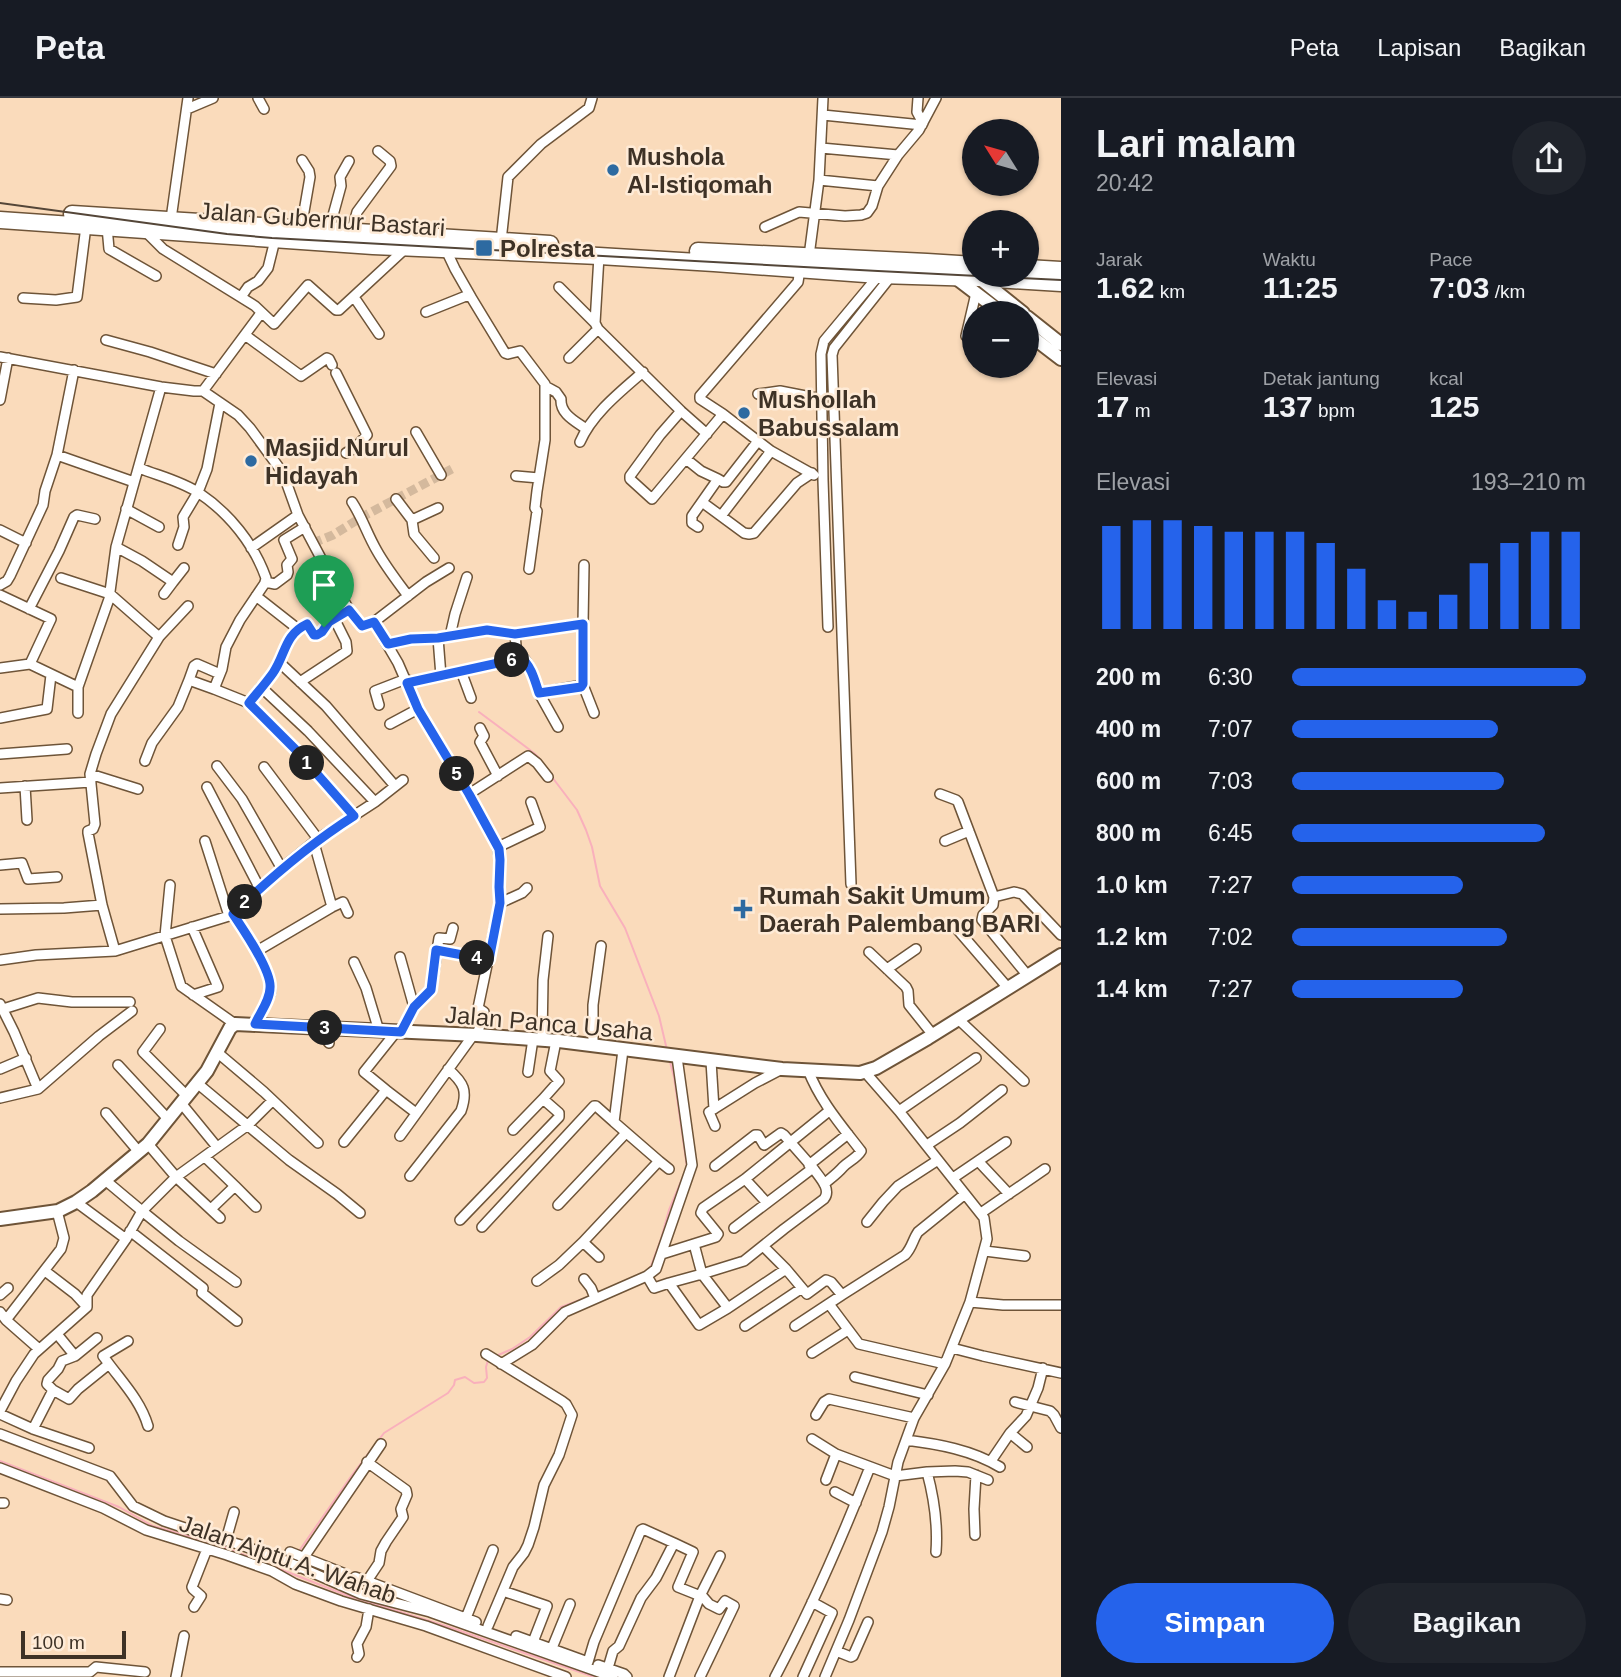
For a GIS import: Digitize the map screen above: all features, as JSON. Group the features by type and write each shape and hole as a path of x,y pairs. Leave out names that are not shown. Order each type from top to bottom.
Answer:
{"highway":[{"name":"Jalan Gubernur Bastari","path":"0,211 352,231 406,248 599,257 714,257"},
{"name":"Jalan Gubernur Bastari","path":"0,220 275,240 502,241 805,263 936,263 962,272"},
{"name":"Jalan Gubernur Bastari","path":"805,263 886,275 962,275"},
{"path":"1039,269 1061,270"},
{"name":"Jalan Gubernur Bastari","path":"1039,281 1061,283"}],"street":[{"path":"171,219 188,98"},
{"path":"187,109 213,98"},
{"path":"258,98 264,109"},
{"path":"502,241 508,177 541,144 589,108 592,98"},
{"path":"823,98 816,213 798,282 700,399 771,452 823,480 836,479"},
{"path":"918,98 917,112 922,124"},
{"path":"765,227 804,211 845,216 867,213 878,186 922,124 936,98"},
{"path":"823,116 922,124"},
{"path":"821,148 898,155"},
{"path":"352,231 357,212 391,166 390,161 378,152"},
{"path":"301,229 310,173 302,160"},
{"path":"329,230 341,186 340,177 349,161"},
{"path":"819,180 878,186"},
{"path":"23,298 49,300 78,297 86,226"},
{"path":"107,227 109,249 156,276"},
{"path":"143,230 176,258 255,306 273,324 308,285 338,310 406,248"},
{"path":"241,297 268,268 275,240"},
{"path":"446,250 505,353 520,351 545,386 556,391 561,398 563,410 586,429"},
{"path":"569,358 597,326 599,257"},
{"path":"828,626 821,354 824,341 886,275"},
{"path":"851,884 832,355 834,348 886,275"},
{"path":"559,287 706,434"},
{"path":"981,287 992,301"},
{"path":"987,287 1007,301"},
{"path":"426,312 471,296"},
{"path":"354,298 379,334"},
{"path":"203,391 261,313"},
{"path":"1039,327 1061,344"},
{"path":"245,335 301,376 329,359 366,435 356,447 346,453"},
{"path":"106,340 159,354 216,374"},
{"path":"824,341 834,348"},
{"path":"1039,342 1061,359"},
{"path":"0,400 4,358 161,387 203,391 239,415 280,469 298,515 349,610 362,626 374,622 449,568"},
{"path":"0,585 8,581 41,510 57,455 74,370"},
{"path":"580,442 586,429 616,396 643,372"},
{"path":"529,569 545,440 545,386"},
{"path":"78,713 78,687 110,594 116,547 161,387"},
{"path":"758,394 780,391 821,399"},
{"path":"178,545 184,527 183,517 198,492 207,469 220,402"},
{"path":"681,411 630,476 651,498 656,496 723,414"},
{"path":"416,432 441,475"},
{"path":"686,459 701,471 726,482 758,441"},
{"path":"721,516 771,452"},
{"path":"57,455 134,482"},
{"path":"139,468 198,492 233,523 246,539 265,575 265,582 226,647 214,689"},
{"path":"702,502 744,533 754,533 797,483 812,473"},
{"path":"516,476 539,478"},
{"path":"698,527 691,519 718,479"},
{"path":"396,499 412,520 414,534 434,558"},
{"path":"352,502 378,553 408,596"},
{"path":"412,520 438,508"},
{"path":"127,509 159,527"},
{"path":"29,609 75,517 77,515 95,519"},
{"path":"251,548 298,515"},
{"path":"265,582 275,584 287,575 287,566 292,559 284,540 305,527"},
{"path":"0,530 26,543"},
{"path":"116,547 173,582"},
{"path":"584,565 583,685 594,713"},
{"path":"164,594 184,568"},
{"path":"450,636 467,577"},
{"path":"61,578 110,594 159,637"},
{"path":"310,599 333,582"},
{"path":"0,596 51,620 30,664"},
{"path":"256,596 298,629"},
{"path":"115,951 102,905 88,834 95,824 91,778 111,714 159,637 188,606"},
{"path":"249,703 272,674 287,642 298,629 307,624 314,635 317,635 326,624 349,610"},
{"path":"300,682 347,651 346,642 334,618"},
{"path":"374,622 388,644 418,709 498,847 500,860 500,903 478,1007 484,1012 475,1035 400,1136"},
{"path":"388,644 492,630 515,634 583,624"},
{"path":"515,634 517,658"},
{"path":"438,638 441,676"},
{"path":"379,705 375,691 406,681 522,658 558,727"},
{"path":"0,960 115,951 231,915 316,841 399,783 326,706 279,663"},
{"path":"0,668 30,664 78,687"},
{"path":"145,761 152,743 178,707 195,665 220,674"},
{"path":"461,671 471,698"},
{"path":"0,718 47,709 51,675"},
{"path":"189,680 249,703 295,749 354,816"},
{"path":"539,693 583,685"},
{"path":"261,687 309,732 375,802"},
{"path":"390,724 418,709"},
{"path":"480,728 484,736 480,742 498,776"},
{"path":"0,754 67,749"},
{"path":"469,794 529,756 548,777"},
{"path":"217,766 242,799 282,869"},
{"path":"264,767 316,841 332,907"},
{"path":"0,788 91,778 138,789"},
{"path":"25,786 27,820"},
{"path":"207,787 260,889"},
{"path":"940,794 957,801 994,897 993,905 983,915 982,920 1027,976"},
{"path":"498,847 540,827 531,802"},
{"path":"945,841 969,831"},
{"path":"205,841 231,915 257,951 271,984 270,994 255,1024"},
{"path":"0,865 22,863 28,879 57,877"},
{"path":"0,1219 57,1211 76,1202 105,1180 143,1148 184,1100 207,1071 230,1028 235,1024 181,986 165,936 170,885"},
{"path":"500,903 527,888"},
{"path":"994,897 1014,892 1022,894 1061,935"},
{"path":"257,951 343,902 348,912"},
{"path":"0,909 102,905"},
{"path":"192,927 218,987 193,995"},
{"path":"416,1113 364,1072 399,1032 414,1007 431,990 439,938 450,939 453,928"},
{"path":"957,929 1008,988"},
{"path":"528,1072 537,1039 548,936"},
{"path":"593,1046 593,1005 601,946"},
{"path":"887,969 916,949"},
{"path":"436,950 489,960"},
{"path":"869,952 906,987 909,1005 933,1035"},
{"name":"Jalan Panca Usaha","path":"235,1024 537,1039 782,1069 865,1072 933,1035 1061,955"},
{"path":"400,957 414,1007"},
{"path":"354,962 366,988 379,1031"},
{"path":"0,1098 37,1089 131,1007 38,998 1,1007 15,1032 37,1089"},
{"path":"958,1019 1024,1081"},
{"path":"317,1028 329,1043"},
{"path":"160,1029 143,1053 184,1100 217,1147"},
{"path":"513,1130 559,1082 550,1071 556,1041"},
{"path":"614,1122 623,1050"},
{"path":"218,1053 318,1143"},
{"path":"488,1626 513,1567 528,1545 547,1476 559,1455 572,1415 562,1401 492,1358 532,1345 565,1312 593,1294 647,1276 656,1269 692,1165 671,1056"},
{"path":"0,1069 26,1058"},
{"path":"899,1111 976,1058"},
{"path":"711,1061 714,1109"},
{"path":"118,1065 168,1119"},
{"path":"410,1175 461,1111 465,1093 463,1085 448,1069"},
{"path":"715,1126 709,1113 782,1069"},
{"path":"808,1070 829,1111 861,1153 824,1184"},
{"path":"825,1677 882,1532 895,1476 914,1418 953,1348 970,1302 985,1251 987,1232 981,1213 865,1072"},
{"path":"197,1083 289,1160 359,1213"},
{"path":"344,1142 386,1090"},
{"path":"927,1145 1002,1090"},
{"path":"460,1220 559,1117 559,1113 543,1100"},
{"path":"89,1448 33,1429 0,1412 20,1375 39,1349 87,1307 87,1295 142,1211 176,1177 248,1125 272,1101"},
{"path":"482,1227 594,1106 669,1169"},
{"path":"662,1254 718,1236 701,1213 703,1208 745,1179 829,1111"},
{"path":"106,1112 220,1218"},
{"path":"558,1205 626,1133"},
{"path":"647,1276 654,1288 744,1261 824,1199 828,1193 811,1166 784,1135 779,1133 763,1145 756,1135 715,1166"},
{"path":"734,1228 848,1134"},
{"path":"953,1178 1006,1142"},
{"path":"205,1157 256,1208"},
{"path":"867,1222 898,1186 939,1160"},
{"path":"537,1281 583,1242 659,1161"},
{"path":"979,1162 1009,1194"},
{"path":"981,1213 1045,1169"},
{"path":"745,1179 767,1203"},
{"path":"105,1180 179,1241 236,1282"},
{"path":"211,1209 235,1186"},
{"path":"795,1326 903,1257 918,1231 965,1194"},
{"path":"76,1202 203,1288 202,1293 237,1321"},
{"path":"39,1349 3,1316 45,1271 63,1245 63,1231 57,1211"},
{"path":"583,1242 599,1257"},
{"path":"694,1244 702,1274 727,1308"},
{"path":"763,1245 806,1293 828,1281 842,1295"},
{"path":"985,1251 1025,1256"},
{"path":"669,1283 699,1325 786,1269"},
{"path":"45,1271 87,1307"},
{"path":"584,1279 593,1294"},
{"path":"745,1326 802,1288"},
{"path":"970,1302 1061,1305"},
{"path":"829,1304 859,1344 945,1364"},
{"path":"812,1353 848,1329"},
{"path":"57,1334 75,1356"},
{"path":"128,1341 106,1360 69,1399 47,1384 61,1362 75,1356 94,1341 106,1360 138,1403 148,1426"},
{"path":"953,1348 1061,1373"},
{"path":"990,1461 1026,1416 1043,1368"},
{"path":"855,1377 928,1395"},
{"path":"33,1429 53,1390"},
{"path":"816,1415 829,1399 914,1418"},
{"path":"1015,1402 1052,1413 1061,1428"},
{"path":"1010,1433 1027,1447"},
{"path":"0,1434 110,1476 129,1502 141,1511 177,1525 295,1565 361,1594 627,1677"},
{"path":"813,1439 836,1454 895,1476 955,1471 968,1472 988,1480"},
{"path":"906,1440 977,1455 1000,1467"},
{"path":"295,1565 298,1555 381,1444"},
{"path":"826,1480 836,1454"},
{"path":"367,1581 379,1563 386,1542 403,1517 401,1508 407,1493 368,1462"},
{"path":"775,1677 812,1602 870,1467"},
{"name":"Jalan Aiptu A. Wahab","path":"0,1468 103,1508 146,1530 272,1571 296,1584 341,1601 369,1609 412,1611 566,1677"},
{"path":"927,1472 935,1517 936,1552"},
{"path":"975,1535 976,1475"},
{"path":"835,1492 856,1503"},
{"path":"226,1540 234,1512"},
{"path":"588,1662 643,1529 693,1552 678,1587 704,1598 719,1609 725,1601 734,1605 700,1677"},
{"path":"610,1673 614,1651 674,1542"},
{"path":"194,1607 201,1595 192,1587 207,1549"},
{"path":"466,1618 493,1550"},
{"path":"298,1555 342,1573 344,1576 340,1585"},
{"path":"669,1677 700,1596 720,1556"},
{"path":"355,1577 367,1581 412,1611 466,1618 552,1648 610,1673"},
{"path":"503,1591 547,1606 533,1642"},
{"path":"803,1677 832,1613 812,1602"},
{"path":"552,1648 570,1604"},
{"path":"357,1657 357,1644 366,1627 369,1609"},
{"path":"836,1651 853,1656 868,1622"},
{"path":"176,1677 184,1636"},
{"path":"0,1672 90,1672 96,1667 145,1672"}],"waterway":[{"path":"479,712 539,758"},
{"path":"552,777 577,810 586,830 600,886 625,928 659,1016 667,1050"},
{"path":"647,1271 687,1167 670,1062"},
{"path":"496,1356 530,1337 561,1307 591,1296"},
{"path":"299,1551 384,1433 448,1393 455,1380 465,1377 474,1383 484,1382 487,1378 488,1360"},
{"path":"0,1461 119,1507 153,1526 216,1544 346,1595 594,1677"}],"tunnel":[{"path":"313,543 333,535 452,469"}],"tram line":[{"path":"0,203 272,238 1061,280"}],"place":[{"name":"Mushola Al-Istiqomah","path":"613,170"},
{"name":"Polresta","path":"484,248"},
{"name":"Mushollah Babussalam","path":"744,413"},
{"name":"Masjid Nurul Hidayah","path":"251,461"},
{"name":"Rumah Sakit Umum Daerah Palembang BARI","path":"743,909"}],"route":[{"path":"349,610 362,626 374,622 388,644 487,630 515,634 583,624 581,687 539,693 530,669 521,658 407,683 418,709 498,847 500,903 489,960 436,950 431,990 414,1007 401,1032 255,1024 270,994 271,984 257,951 233,914 318,839 354,816 295,749 249,703 279,663 289,638 304,624 307,624 314,635 322,632 324,627 349,610"}]}
